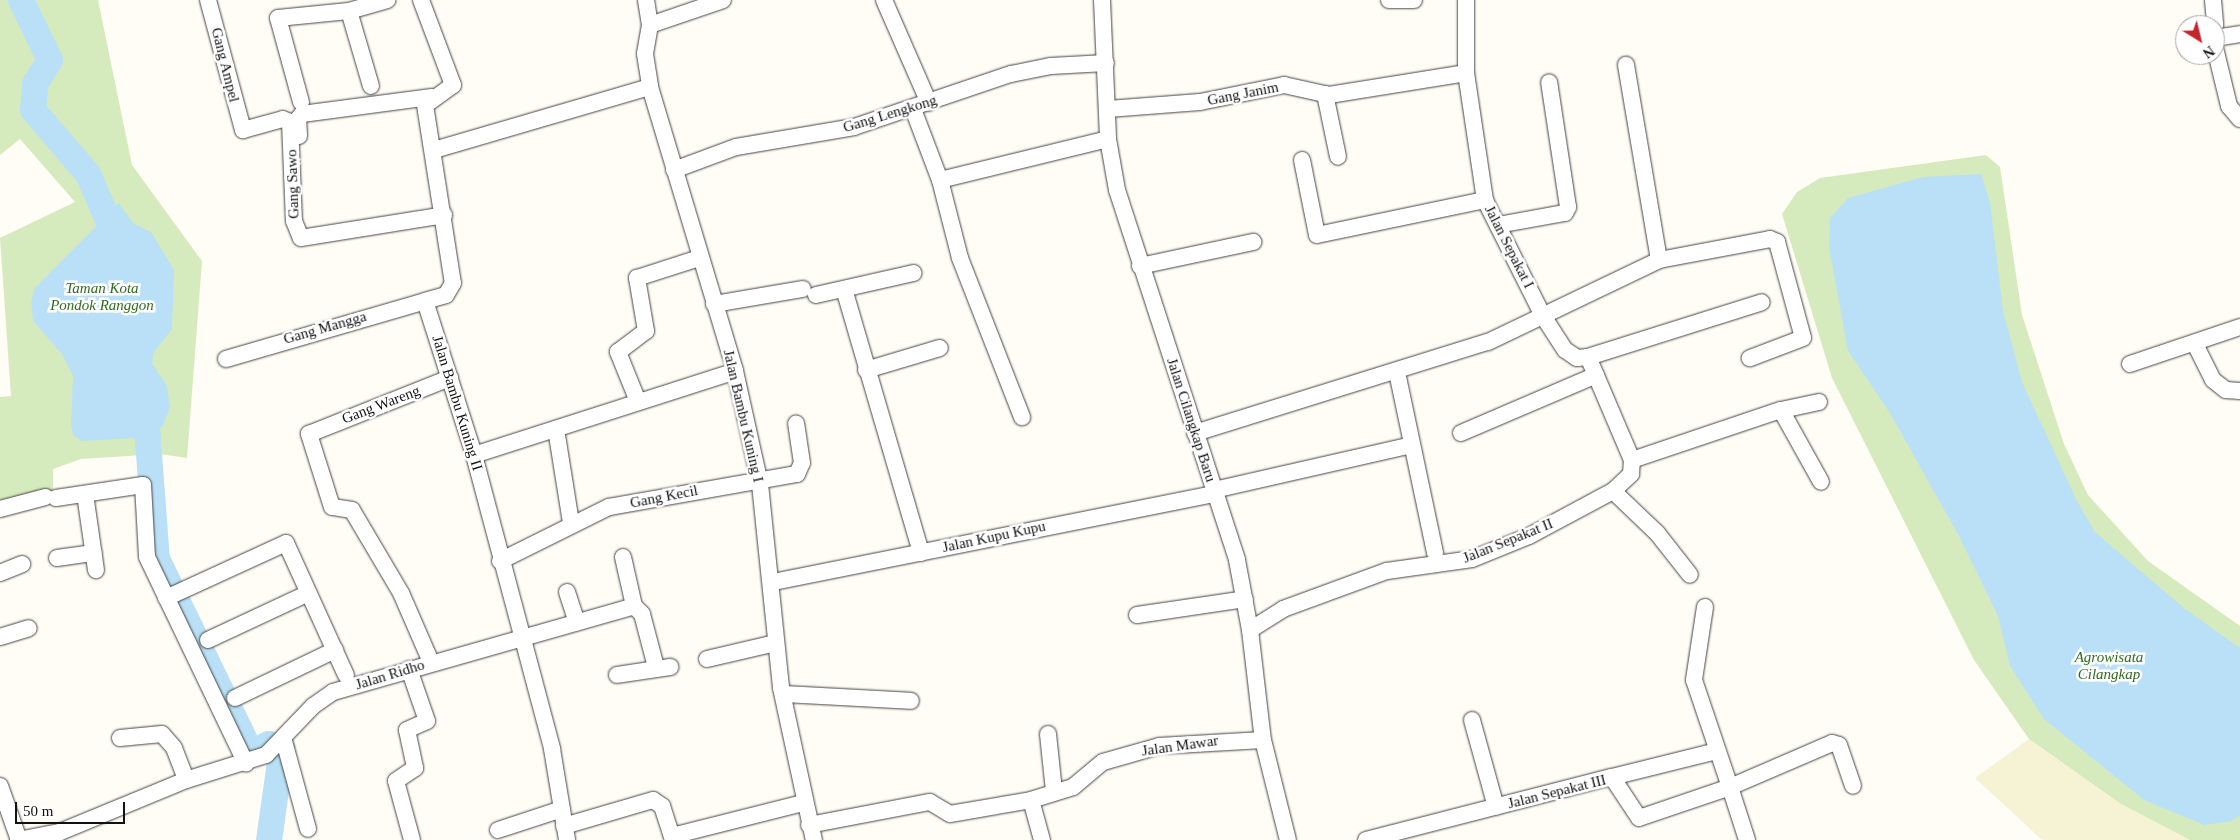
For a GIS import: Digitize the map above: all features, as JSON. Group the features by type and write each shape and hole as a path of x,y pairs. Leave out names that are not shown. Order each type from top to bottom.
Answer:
{"street":[{"name":"Gang Ampel","path":"208,0 242,130"},
{"path":"303,196 298,122 302,108 278,18 349,11 387,0"},
{"path":"302,108 432,98 453,85 422,0"},
{"name":"Jalan Bambu Kuning I","path":"646,0 650,25 645,54 650,87 699,258 735,371 759,478 783,694 803,803 812,832"},
{"path":"650,25 723,0"},
{"path":"884,0 921,106 960,258 1022,417"},
{"name":"Jalan Cilangkap Baru","path":"1102,0 1108,139 1117,190 1140,266 1215,492 1245,599 1263,740 1288,840"},
{"path":"1389,0 1414,0"},
{"name":"Jalan Sepakat I","path":"1466,0 1466,73 1485,200 1543,316 1565,350 1577,358 1588,357"},
{"path":"2213,0 2214,15"},
{"path":"349,11 370,86"},
{"path":"2225,35 2240,34"},
{"name":"Gang Lengkong","path":"674,170 736,147 854,127 921,106 1011,74 1052,66 1106,63"},
{"path":"1626,65 1659,260"},
{"path":"2221,65 2229,106 2240,119"},
{"name":"Gang Janim","path":"1108,109 1200,102 1284,85 1325,94 1466,73"},
{"path":"1498,225 1565,213 1568,207 1549,82"},
{"path":"434,150 650,87"},
{"path":"1325,94 1338,157"},
{"path":"425,300 446,295 453,283 434,150 425,111 432,98"},
{"name":"Gang Sawo","path":"242,130 289,120 294,221 296,232 307,240 444,215"},
{"path":"940,180 1108,139"},
{"path":"1302,160 1317,235 1485,200"},
{"path":"1195,433 1488,342 1659,260 1770,239 1777,242 1803,338 1750,358"},
{"path":"1140,266 1253,242"},
{"path":"637,399 618,352 646,331 636,278 699,258"},
{"path":"714,304 844,289 914,273"},
{"path":"844,289 866,370 921,552"},
{"name":"Gang Mangga","path":"226,359 425,300"},
{"name":"Jalan Bambu Kuning II","path":"425,300 474,454 500,561 552,749 565,833"},
{"path":"1762,302 1588,357 1632,460 1781,410 1819,402"},
{"path":"2130,364 2195,344 2240,327"},
{"path":"2195,344 2213,380 2226,390 2240,391"},
{"path":"866,370 940,348"},
{"path":"474,454 556,428 637,399 735,371"},
{"path":"1462,434 1596,375"},
{"path":"1398,377 1435,553"},
{"name":"Gang Wareng","path":"431,662 404,600 352,510 332,507 309,436 313,431 450,378"},
{"path":"1781,410 1821,482"},
{"name":"Gang Kecil","path":"500,561 520,554 571,523 609,507 800,471 796,423"},
{"path":"556,428 571,523"},
{"name":"Jalan Kupu Kupu","path":"772,582 1215,492 1412,445"},
{"name":"Jalan Sepakat II","path":"1250,630 1283,609 1387,571 1472,559 1529,536 1613,491 1630,474 1632,460"},
{"path":"0,509 51,497 143,485 147,557 171,595 246,764"},
{"path":"1613,491 1657,532 1690,575"},
{"path":"85,494 96,570"},
{"path":"171,595 286,543 346,675"},
{"path":"57,558 94,553"},
{"path":"617,675 663,667 642,614 634,606 623,557"},
{"path":"0,573 22,564"},
{"path":"567,592 577,622"},
{"path":"208,640 309,593"},
{"path":"1137,615 1245,599"},
{"name":"Jalan Ridho","path":"276,747 321,699 431,662 634,606"},
{"path":"1705,607 1694,680 1747,840"},
{"path":"0,637 29,628"},
{"path":"707,658 776,643"},
{"path":"235,698 335,650"},
{"path":"409,669 427,721 407,730 414,768 396,781 412,840"},
{"path":"783,694 912,701"},
{"path":"1472,720 1496,807"},
{"path":"120,738 162,734 174,748 186,780"},
{"path":"1048,734 1054,791"},
{"name":"Jalan Mawar","path":"812,832 930,802 950,814 1031,800 1054,791 1073,787 1104,762 1159,746 1263,740"},
{"path":"1730,787 1836,743 1853,786"},
{"path":"0,786 18,840 61,836 186,780 246,764 276,747 308,829"},
{"path":"1612,777 1716,751"},
{"name":"Jalan Sepakat III","path":"1366,840 1612,777 1639,818 1730,787"},
{"path":"565,833 653,800 662,806 673,838 803,803"},
{"path":"1031,800 1042,840"},
{"path":"498,830 562,809"}],"shaded area":[{"path":"2029,739 2121,804 2190,840 2042,840 1975,778"}],"green space":[{"name":"Taman Kota Pondok Ranggon","path":"0,0 98,0 132,165 202,261 187,458 160,454 81,459 53,469 53,491 0,500 0,397 11,396 0,238 75,202 20,139 0,155"},
{"name":"Agrowisata Cilangkap","path":"1986,155 2000,167 2022,315 2064,444 2088,495 2148,561 2240,626 2240,840 2190,840 2121,804 2029,739 1974,660 1832,378 1782,214 1797,192 1820,178"}],"water":[{"name":"Agrowisata Cilangkap","path":"1981,174 1990,202 2003,311 2022,382 2077,501 2095,532 2185,609 2240,648 2240,815 2232,821 2204,825 2144,800 2044,719 2010,666 1998,616 1960,538 1890,413 1848,351 1829,247 1830,218 1848,198 1923,177"},
{"path":"119,203 133,223 151,232 174,270 172,329 154,352 152,363 167,386 170,407 163,426 150,437 82,441 73,435 71,426 73,376 62,354 33,321 31,301 35,288"}],"waterway":[{"path":"21,0 50,60 35,84 33,110 88,174 120,248"},
{"path":"145,401 157,559 251,753 269,744 282,748 269,840"}]}
